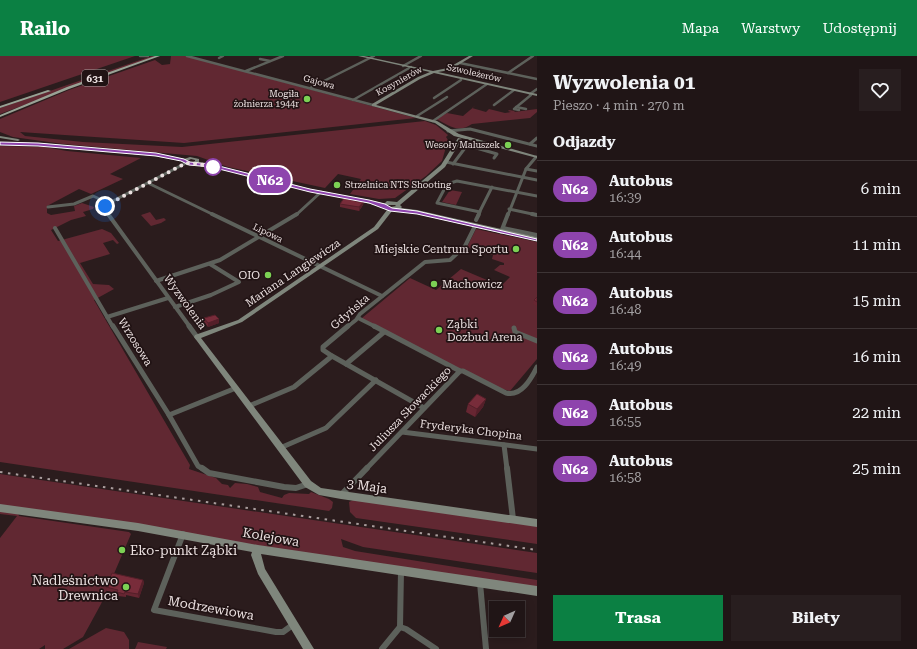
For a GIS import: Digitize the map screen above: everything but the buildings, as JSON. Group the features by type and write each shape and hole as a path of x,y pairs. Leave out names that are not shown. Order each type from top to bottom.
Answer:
{"main road":[{"name":"631","path":"0,107 149,56"},
{"name":"631","path":"0,116 68,88 158,56"}],"street":[{"name":"Gajowa","path":"188,56 418,116 433,121 448,129 458,137"},
{"path":"219,58 223,56"},
{"path":"246,72 283,56"},
{"name":"Szwoleżerów","path":"360,56 372,57 403,66 442,73 537,96"},
{"path":"403,66 421,56"},
{"path":"442,73 471,56"},
{"path":"508,73 533,56"},
{"path":"310,88 372,57"},
{"path":"260,59 270,61"},
{"path":"460,63 537,79"},
{"path":"353,100 411,67"},
{"name":"Kosynierów","path":"374,105 419,78 434,72"},
{"path":"434,98 461,80"},
{"path":"433,121 487,84"},
{"path":"519,110 514,109 537,89"},
{"path":"494,105 514,90"},
{"path":"418,116 447,98"},
{"path":"518,106 527,108"},
{"name":"Gajowa","path":"448,129 470,129 537,146"},
{"path":"0,137 38,144 156,155 186,161 193,164 211,166 321,192 476,223 537,239"},
{"path":"458,137 536,157 526,169 522,177 502,230"},
{"name":"Mariana Langiewicza","path":"197,337 240,321 376,228 393,206 446,162 454,149 458,137"},
{"path":"530,144 537,138"},
{"path":"0,144 38,144"},
{"path":"453,164 467,144 497,154 494,158"},
{"path":"48,207 74,204 92,196 109,203 194,158 211,166"},
{"path":"193,164 198,160"},
{"path":"446,162 537,180"},
{"path":"526,169 537,171"},
{"path":"480,212 437,203 449,183 458,181 537,196"},
{"name":"Lipowa","path":"148,183 259,238 382,296"},
{"name":"Gdyńska","path":"332,356 323,350 323,347 358,318 360,314 426,262 450,260 465,246 492,187"},
{"path":"156,282 210,264 259,238 299,213 321,192"},
{"name":"Wyzwolenia","path":"109,203 104,209 156,282 308,484"},
{"path":"509,209 537,215"},
{"name":"Wrzosowa","path":"55,228 107,317 169,415 198,466 209,473 284,487 296,488 308,484"},
{"path":"502,230 537,235"},
{"path":"175,307 212,295 239,282 210,264"},
{"path":"107,317 168,298"},
{"path":"358,318 460,371"},
{"path":"514,328 515,332 537,341"},
{"path":"346,364 384,332"},
{"path":"249,406 294,387 332,356 424,408"},
{"name":"Juliusza Słowackiego","path":"341,495 460,371 463,371 502,391 512,394 517,393 536,374 537,367"},
{"path":"280,448 326,428 376,380"},
{"path":"169,415 236,388"},
{"name":"Fryderyka Chopina","path":"402,432 537,449"},
{"path":"504,445 513,519"},
{"name":"3 Maja","path":"308,484 318,491 341,495 537,523"},
{"name":"Kolejowa","path":"0,508 183,534 258,549 537,591"},
{"name":"Modrzewiowa","path":"183,534 154,610 276,632 283,632 294,624"},
{"path":"258,549 257,559 261,571 307,648"},
{"path":"382,649 400,627 401,571"},
{"path":"480,583 486,649"},
{"path":"400,627 406,629 436,649"}],"shaded area":[{"path":"0,56 135,56 0,102"},
{"path":"152,56 156,56 0,114 0,108"},
{"path":"171,56 186,56 416,118 184,143 20,132 25,136 83,142 182,147 425,121 436,125 448,135 446,137 448,140 442,161 426,176 395,198 379,199 350,194 361,179 338,174 325,188 228,167 197,156 63,144 13,137 0,132 0,119 69,90 155,60 162,65 170,64"},
{"path":"472,108 486,112 489,109 505,113 511,112 508,111 509,110 515,111 514,112 537,109 537,112 530,118 472,124 462,128 453,128 436,119 447,113 463,116"},
{"path":"0,146 44,147 67,151 141,158 110,174 123,179 91,194 79,189 47,206 47,213 51,215 75,211 74,206 82,203 94,207 93,209 83,212 86,216 71,220 51,230 58,241 102,229 111,233 119,243 117,244 113,240 103,243 110,254 80,263 93,284 109,285 114,289 94,300 190,465 189,469 216,478 222,484 228,485 230,488 235,483 247,484 258,487 260,492 282,498 284,495 289,493 309,494 311,492 333,502 332,508 329,511 0,462"},
{"path":"450,190 462,192 456,205 442,202"},
{"path":"150,212 156,220 164,218 166,220 151,226 141,215"},
{"path":"476,229 537,242 537,359 510,391 502,389 460,368 456,368 365,322 362,318 410,278 436,290 461,269 501,286 510,277 494,270 500,265 504,265 504,263 492,259 493,255 467,247"},
{"path":"0,474 537,553 537,573 363,547 341,539 343,547 355,551 537,580 537,587 374,564 0,505"},
{"path":"353,500 537,526 537,544 356,518 350,512 349,502"},
{"path":"0,510 18,513 19,516 129,532 131,534 101,604 83,637 63,649 45,649 45,645 39,649 0,649 0,538 17,516 0,514"},
{"path":"106,628 124,632 129,640 129,649 69,649"},
{"path":"138,642 167,647 166,649 135,649"}],"railway":[{"path":"0,472 537,550"}],"bus line":[{"name":"N62","path":"0,143 38,144 156,155 182,160 189,164 211,166 310,190 374,203 390,209 417,212 537,239"}],"place":[{"name":"Mogiła żołnierza 1944r","path":"307,99"},
{"name":"Wesoły Maluszek","path":"508,145"},
{"name":"Strzelnica NTS Shooting","path":"337,185"},
{"name":"Miejskie Centrum Sportu","path":"516,249"},
{"name":"OIO","path":"268,275"},
{"name":"Machowicz","path":"434,284"},
{"name":"Ząbki Dozbud Arena","path":"439,330"},
{"name":"Eko-punkt Ząbki","path":"122,550"},
{"name":"Nadleśnictwo Drewnica","path":"126,587"}],"route":[{"path":"105,206 106,204 186,163 196,163 213,167"}]}
